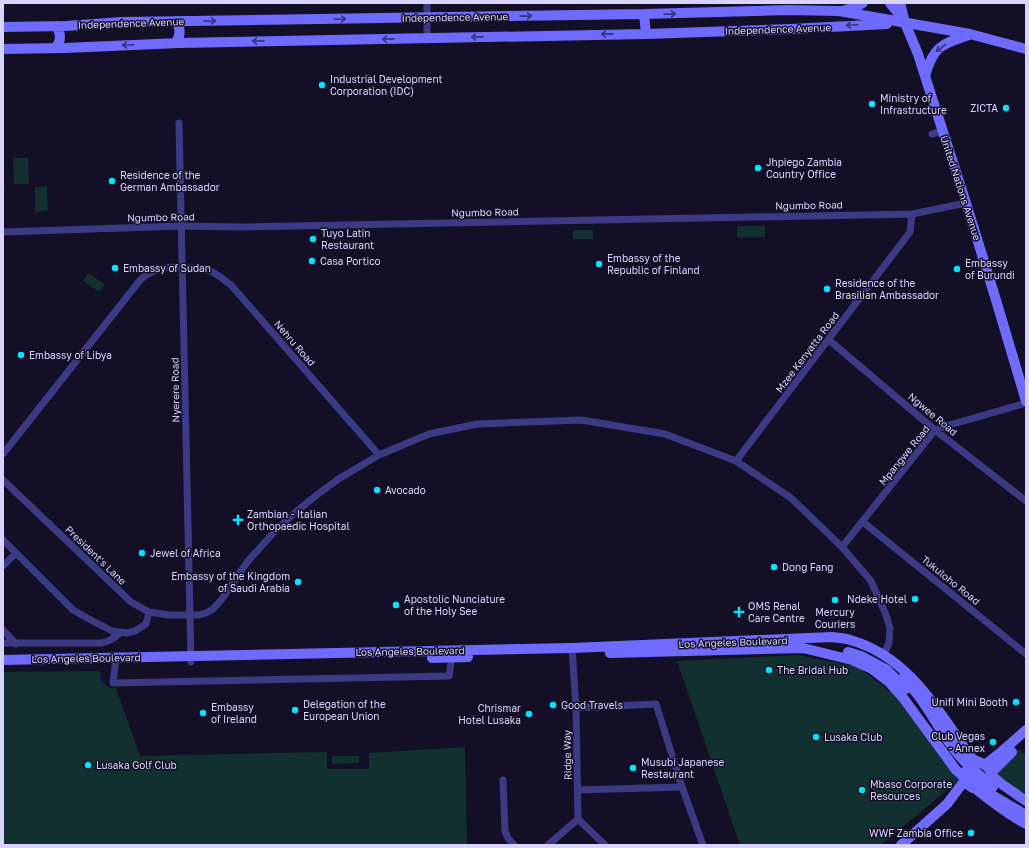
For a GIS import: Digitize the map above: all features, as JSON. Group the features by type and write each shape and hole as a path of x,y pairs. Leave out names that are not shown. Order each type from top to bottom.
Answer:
{"main road":[{"path":"839,11 856,7 863,3"},
{"path":"890,3 905,23"},
{"path":"900,3 905,23"},
{"name":"Independence Avenue","path":"3,27 61,26 122,22 428,18 788,10 839,11 970,34 1026,49"},
{"path":"644,14 646,34"},
{"path":"180,21 180,43"},
{"name":"Independence Avenue","path":"3,49 180,43 646,34 905,23"},
{"name":"United Nations Avenue","path":"905,23 918,54 966,203 1026,402"},
{"path":"60,48 63,44 61,26"},
{"path":"925,76 931,57 936,50 952,41 970,34"},
{"name":"Los Angeles Boulevard","path":"3,660 452,657 832,637 849,639 884,654 915,680 971,757 988,769 1003,785 1026,801"},
{"name":"Los Angeles Boulevard","path":"816,638 863,651 890,665 909,684 925,705 951,746 965,773"},
{"name":"Los Angeles Boulevard","path":"191,659 573,651 803,648 812,650 825,648 841,650 861,656 887,670 905,688 921,709 947,749 965,773 1026,815"},
{"name":"Los Angeles Boulevard","path":"3,666 116,660"},
{"path":"901,845 947,804 974,789 982,789 987,786 990,781 988,769 1000,754 1026,730"},
{"path":"988,769 1026,739"},
{"path":"947,804 970,766 977,763 988,769"},
{"path":"965,773 968,785 1007,813 1026,824"},
{"name":"Los Angeles Boulevard","path":"990,790 1026,809"}],"street":[{"path":"427,3 427,38"},
{"name":"Nyerere Road","path":"179,123 191,659"},
{"path":"932,134 943,131"},
{"name":"Ngumbo Road","path":"3,232 181,226 240,227 912,214 966,203"},
{"name":"Mzee Kenyatta Road","path":"736,461 910,232 912,214"},
{"name":"Nehru Road","path":"3,454 142,279 148,274 157,270 167,267 182,267 210,271 220,276 231,285 379,455"},
{"name":"Ngwee Road","path":"829,340 936,430 1026,501"},
{"name":"Mpangwe Road","path":"842,547 936,430 1026,402"},
{"name":"President's Lane","path":"3,480 131,602 149,612 169,615 199,615 213,609 222,599 248,561 276,530 297,510 340,478 379,455 429,434 477,424 581,420 665,434 736,461 791,498 842,547 871,581 886,615 890,628 888,643 884,654"},
{"name":"Tukuloho Road","path":"863,522 1026,654"},
{"path":"3,540 73,610 112,631 127,633 135,632 146,624 149,612"},
{"path":"3,566 16,553"},
{"path":"3,630 16,644"},
{"path":"3,643 101,643 112,640 120,632"},
{"name":"Ridge Way","path":"573,651 576,708 578,819"},
{"path":"116,660 113,683 449,676 452,657"},
{"path":"576,708 656,704 682,787 703,845"},
{"path":"503,780 505,830 508,838 514,845"},
{"path":"577,790 682,787"},
{"path":"548,845 578,819 605,845"}],"green space":[{"path":"13,158 28,158 29,184 14,184"},
{"path":"47,186 48,211 35,212 35,187"},
{"path":"737,226 765,226 765,237 737,237"},
{"path":"573,230 593,230 593,239 573,239"},
{"path":"89,273 105,285 99,292 83,281"},
{"name":"Lusaka Club","path":"798,655 858,667 905,703 959,780 881,845 740,845 677,661"},
{"name":"Lusaka Golf Club","path":"101,671 100,680 109,688 116,688 140,756 327,752 327,769 369,769 369,753 465,747 467,845 3,845 3,672"},
{"path":"1019,749 1026,755 1026,797 998,777 997,770"},
{"path":"332,756 359,756 359,763 332,764"}],"place":[{"name":"Industrial Development Corporation (IDC)","path":"322,85"},
{"name":"Ministry of Infrastructure","path":"872,104"},
{"name":"ZICTA","path":"1006,108"},
{"name":"Jhpiego Zambia Country Office","path":"758,168"},
{"name":"Residence of the German Ambassador","path":"112,181"},
{"name":"Tuyo Latin Restaurant","path":"313,239"},
{"name":"Casa Portico","path":"312,261"},
{"name":"Embassy of the Republic of Finland","path":"599,264"},
{"name":"Embassy of Sudan","path":"115,268"},
{"name":"Embassy of Burundi","path":"957,269"},
{"name":"Residence of the Brasilian Ambassador","path":"827,289"},
{"name":"Embassy of Libya","path":"21,355"},
{"name":"Avocado","path":"377,490"},
{"name":"Zambian - Italian Orthopaedic Hospital","path":"238,520"},
{"name":"Jewel of Africa","path":"142,553"},
{"name":"Dong Fang","path":"774,567"},
{"name":"Embassy of the Kingdom of Saudi Arabia","path":"298,582"},
{"name":"Ndeke Hotel","path":"915,599"},
{"name":"Mercury Couriers","path":"835,600"},
{"name":"Apostolic Nunciature of the Holy See","path":"396,605"},
{"name":"OMS Renal Care Centre","path":"739,612"},
{"name":"The Bridal Hub","path":"769,670"},
{"name":"Unifi Mini Booth","path":"1016,702"},
{"name":"Good Travels","path":"553,705"},
{"name":"Delegation of the European Union","path":"295,710"},
{"name":"Embassy of Ireland","path":"203,713"},
{"name":"Chrismar Hotel Lusaka","path":"529,714"},
{"name":"Lusaka Club","path":"816,737"},
{"name":"Club Vegas - Annex","path":"993,742"},
{"name":"Lusaka Golf Club","path":"88,765"},
{"name":"Musubi Japanese Restaurant","path":"633,768"},
{"name":"Mbaso Corporate Resources","path":"862,790"},
{"name":"WWF Zambia Office","path":"971,833"}]}
